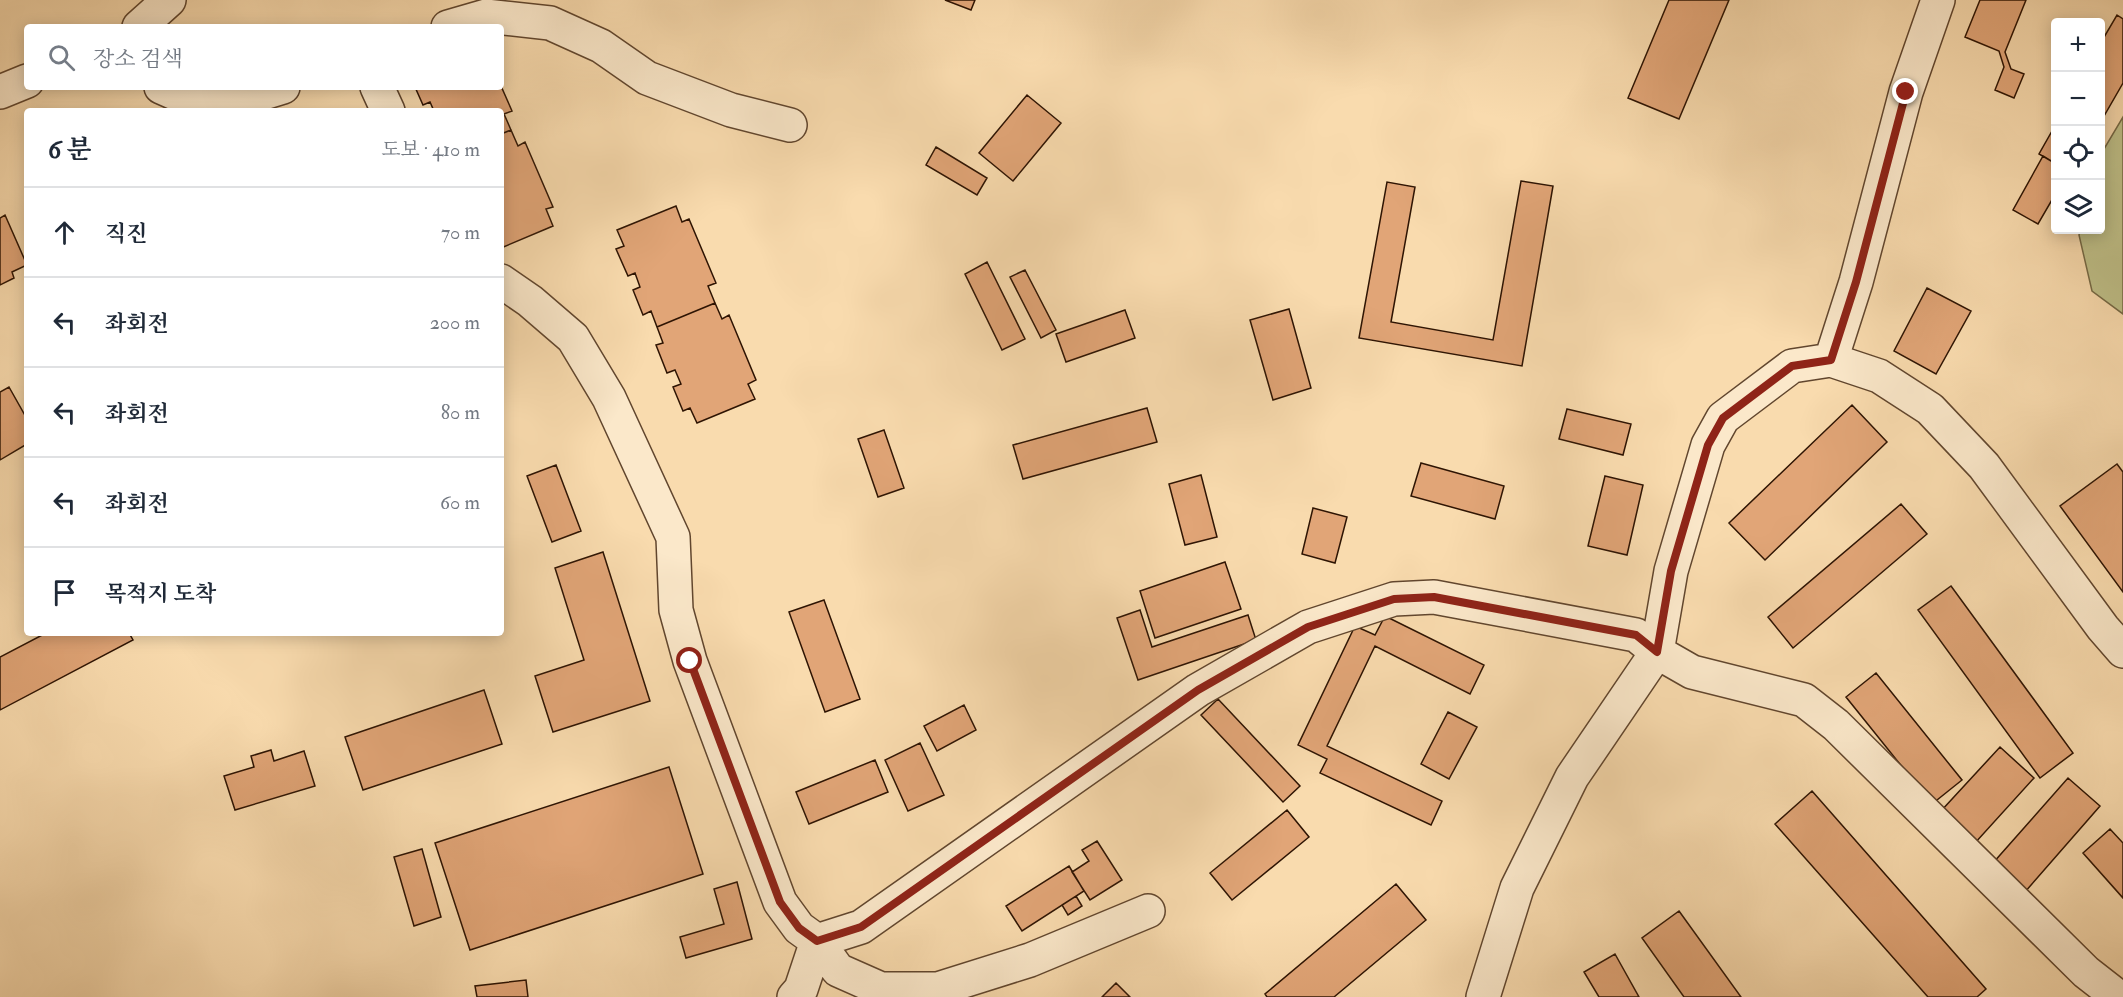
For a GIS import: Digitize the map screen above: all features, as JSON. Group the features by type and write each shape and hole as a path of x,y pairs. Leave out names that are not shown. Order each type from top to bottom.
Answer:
{"street":[{"path":"142,24 169,0"},
{"path":"1831,360 1856,282 1906,92 1938,0"},
{"path":"458,24 486,16 550,23 601,46 646,78 731,110 790,125"},
{"path":"0,92 24,82"},
{"path":"168,90 188,99 241,100 273,90"},
{"path":"378,90 387,108"},
{"path":"504,283 530,301 573,338 609,398 672,537 676,609 690,661 780,902 799,928 817,941 838,970 880,989 938,989 1030,960 1148,911"},
{"path":"1483,997 1517,888 1572,777 1657,652 1671,571 1708,445 1723,418 1792,366 1831,360 1880,376 1930,409 1984,466 2103,628 2123,651"},
{"path":"817,941 861,927 1198,690 1308,627 1394,599 1434,597 1636,635 1657,652 1692,672 1804,700 1836,725 2086,972 2118,997"},
{"path":"799,994 817,941"}],"green space":[{"path":"2123,117 2123,314 2092,291 2079,235 2105,234 2105,147"}],"building":[{"path":"945,0 975,0 971,10"},
{"path":"1669,0 1729,0 1679,119 1628,98"},
{"path":"1980,0 2026,0 2005,52 2011,69 2024,74 2014,98 1995,90 2004,67 1999,51 1965,37"},
{"path":"2117,15 2123,19 2123,83 2105,114 2105,72 2105,35"},
{"path":"416,90 503,90 512,111 504,114 504,108 433,108 430,102 423,105"},
{"path":"1027,95 1061,123 1013,181 979,153"},
{"path":"504,114 511,130 504,133"},
{"path":"511,130 518,146 525,142 553,207 546,209 553,226 504,247 504,133"},
{"path":"2051,133 2051,161 2039,154"},
{"path":"936,147 987,178 977,195 926,165"},
{"path":"2043,156 2051,161 2051,202 2038,224 2013,210"},
{"path":"1521,181 1553,186 1522,366 1359,338 1387,182 1415,187 1391,322 1493,340"},
{"path":"676,206 682,222 689,219 716,283 708,286 715,303 657,327 651,311 643,315 633,290 640,287 635,273 628,276 616,249 624,246 617,230"},
{"path":"5,215 24,258 24,266 12,272 14,278 0,285 0,218"},
{"path":"987,262 1025,339 1002,350 965,274"},
{"path":"1025,270 1056,330 1041,338 1010,277"},
{"path":"1927,288 1971,311 1936,374 1894,351"},
{"path":"715,303 722,319 729,315 756,380 748,384 755,399 697,423 690,408 683,411 673,387 681,384 675,370 667,373 656,345 663,343 657,327"},
{"path":"1289,309 1311,388 1273,400 1250,320"},
{"path":"1125,310 1135,338 1066,362 1056,334"},
{"path":"9,387 24,414 24,446 0,460 0,392"},
{"path":"1852,405 1887,442 1765,560 1729,523"},
{"path":"1147,408 1157,442 1023,479 1013,445"},
{"path":"1567,409 1631,424 1623,455 1559,439"},
{"path":"884,430 904,488 878,497 858,439"},
{"path":"1421,463 1504,486 1495,519 1411,496"},
{"path":"2117,464 2123,472 2123,592 2060,506"},
{"path":"556,465 581,531 552,542 527,476"},
{"path":"1201,475 1217,537 1185,545 1169,484"},
{"path":"1605,476 1643,485 1627,555 1588,546"},
{"path":"1901,504 1927,534 1793,648 1768,617"},
{"path":"1313,508 1347,517 1335,563 1302,554"},
{"path":"603,552 650,701 553,732 535,676 584,660 555,568"},
{"path":"1225,562 1241,609 1155,638 1140,591"},
{"path":"1951,586 2073,753 2040,778 1918,610"},
{"path":"824,600 860,699 825,712 789,612"},
{"path":"1140,610 1152,647 1248,615 1256,640 1138,680 1117,618"},
{"path":"1385,616 1484,665 1470,694 1375,646 1327,746 1442,801 1431,825 1320,773 1327,759 1298,745 1355,626 1375,635"},
{"path":"40,636 131,636 133,640 0,710 0,657"},
{"path":"1876,673 1962,780 1932,804 1846,697"},
{"path":"484,690 502,744 363,790 345,737"},
{"path":"1218,699 1300,786 1283,802 1201,715"},
{"path":"964,705 976,730 937,751 924,726"},
{"path":"1448,712 1477,727 1449,779 1421,764"},
{"path":"920,743 944,795 908,811 885,760"},
{"path":"2000,747 2034,778 1975,843 1941,811"},
{"path":"271,750 274,761 304,751 315,786 235,810 224,776 254,767 251,756"},
{"path":"875,760 888,792 809,824 796,792"},
{"path":"669,767 703,874 470,950 435,843"},
{"path":"2068,778 2100,806 2025,892 1993,863"},
{"path":"1812,791 1986,989 1977,997 1928,997 1775,824"},
{"path":"1287,810 1309,837 1232,900 1210,873"},
{"path":"2110,829 2123,843 2123,898 2083,853"},
{"path":"1097,841 1122,880 1090,900 1072,872 1089,861 1082,850"},
{"path":"422,849 441,917 414,926 394,857"},
{"path":"1069,866 1084,891 1022,931 1006,906"},
{"path":"737,882 752,939 686,958 680,937 724,924 714,889"},
{"path":"1396,884 1426,920 1334,997 1267,997 1265,994"},
{"path":"1076,896 1082,906 1068,915 1062,905"},
{"path":"1679,911 1741,997 1684,997 1642,938"},
{"path":"1615,954 1639,997 1599,997 1584,972"},
{"path":"526,980 528,997 477,997 475,986"},
{"path":"1116,983 1130,997 1102,997"}],"route":[{"path":"690,661 780,902 799,928 817,941 861,927 1198,690 1308,627 1394,599 1434,597 1636,635 1657,652 1671,571 1708,445 1723,418 1792,366 1831,360 1856,282 1906,92"}]}
